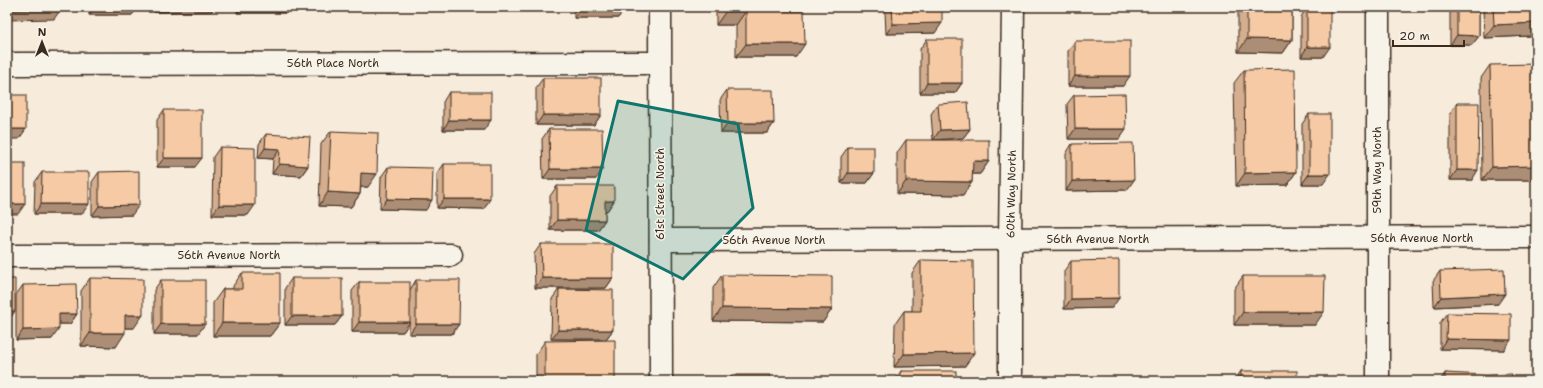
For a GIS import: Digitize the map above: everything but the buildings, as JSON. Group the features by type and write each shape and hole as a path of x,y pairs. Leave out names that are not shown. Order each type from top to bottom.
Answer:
{"street":[{"name":"61st Street North","path":"660,7 661,381"},
{"name":"60th Way North","path":"1010,381 1013,7"},
{"name":"59th Way North","path":"1378,7 1378,381"},
{"name":"56th Place North","path":"7,64 660,63"},
{"name":"56th Avenue North","path":"661,240 1536,238"},
{"name":"56th Avenue North","path":"7,256 451,255"}],"highlighted area":[{"path":"618,101 738,124 753,208 683,279 586,230"}]}
